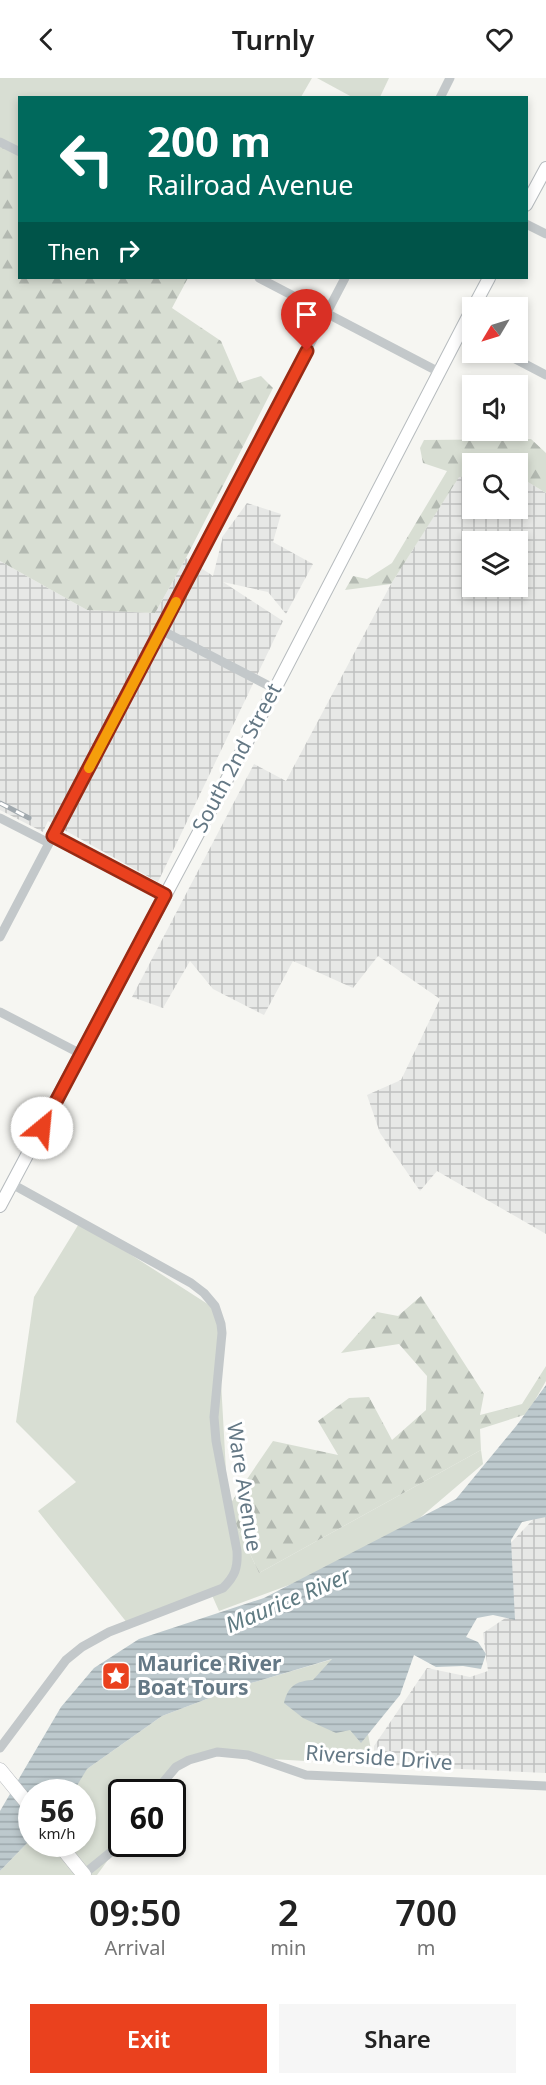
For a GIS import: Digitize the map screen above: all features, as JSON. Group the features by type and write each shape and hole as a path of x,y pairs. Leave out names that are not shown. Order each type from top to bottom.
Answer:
{"highway":[{"path":"2,1772 18,1792"},
{"path":"70,1857 84,1875"}],"main road":[{"path":"528,201 546,168"},
{"name":"South 2nd Street","path":"479,297 488,279"},
{"name":"South 2nd Street","path":"0,1206 461,331"}],"street":[{"path":"441,96 450,78"},
{"path":"0,142 18,151"},
{"path":"528,225 546,234"},
{"path":"261,279 439,372"},
{"path":"0,937 344,279"},
{"path":"523,363 546,375"},
{"path":"161,630 274,689"},
{"path":"0,818 51,839 165,895"},
{"path":"0,1012 81,1054"},
{"name":"Ware Avenue","path":"0,1748 61,1666 81,1647 109,1632 223,1588 233,1578 238,1564 216,1441 214,1407 222,1333 215,1306 191,1283 12,1184"},
{"name":"Riverside Drive","path":"166,1779 176,1767 189,1760 217,1752 248,1755 306,1775 546,1786"},
{"path":"84,1875 108,1855"}],"shaded area":[{"path":"459,476 462,476 462,519 528,519 528,482 546,493 546,1234 437,1171 420,1191 380,1133 367,1095 401,1080 440,999 378,956 353,988 293,961 264,1015 213,989 190,961 163,1008 132,997 254,764 286,781 391,584"},
{"path":"247,503 281,514 273,542 313,564 286,614 268,592 223,582 283,621 158,882 48,821 43,832 0,810 0,561 87,610 155,613 186,558 213,576 223,536"},
{"path":"546,1506 546,1773 374,1765 374,1746 427,1668 470,1677 488,1671 483,1633 513,1613 504,1550"}],"green space":[{"path":"0,78 312,78 302,96 18,96 18,151 0,142"},
{"path":"317,78 389,78 380,96 350,96"},
{"path":"0,141 18,150 18,279 187,279 172,308 221,341 239,383 261,376 273,388 186,558 155,613 87,610 0,561"},
{"path":"531,439 546,453 546,493 528,482 528,453 462,453 462,477 459,477 391,584 345,590 353,576 367,579 392,563 447,471 423,463 420,448 424,440 528,441"},
{"path":"80,1222 217,1310 228,1507 259,1573 481,1450 483,1464 381,1551 219,1611 211,1593 128,1624 38,1511 76,1482 16,1422 34,1297"},
{"path":"421,1296 484,1394 480,1415 522,1404 546,1366 546,1381 527,1414 480,1429 481,1450 259,1573 228,1507 273,1441 338,1455 318,1421 349,1398 369,1397 392,1440 426,1410 427,1376 399,1344 341,1353 377,1312 398,1316"},
{"path":"333,1659 359,1688 374,1765 204,1755 178,1763 165,1779 108,1779 108,1857 110,1857 97,1875 0,1875 0,1871 18,1852 18,1857 96,1857 96,1779 79,1779 87,1769 162,1716 241,1686"}],"water":[{"name":"Maurice River","path":"546,1385 546,1517 522,1522 511,1540 515,1620 493,1615 477,1618 466,1637 478,1642 486,1654 481,1669 463,1666 436,1667 414,1655 400,1695 361,1743 350,1730 336,1733 303,1718 284,1703 288,1692 294,1685 313,1680 332,1659 241,1686 162,1716 87,1769 81,1779 19,1779 61,1707 94,1668 139,1639 264,1598 456,1499 517,1425"},
{"path":"18,1780 18,1852 0,1871 0,1811"}],"railway":[{"path":"0,803 29,818"}],"slow traffic":[{"path":"89,768 176,602"}],"place":[{"name":"Maurice River Boat Tours","path":"116,1676"}],"route":[{"path":"42,1128 165,895 53,836 307,351"}]}
